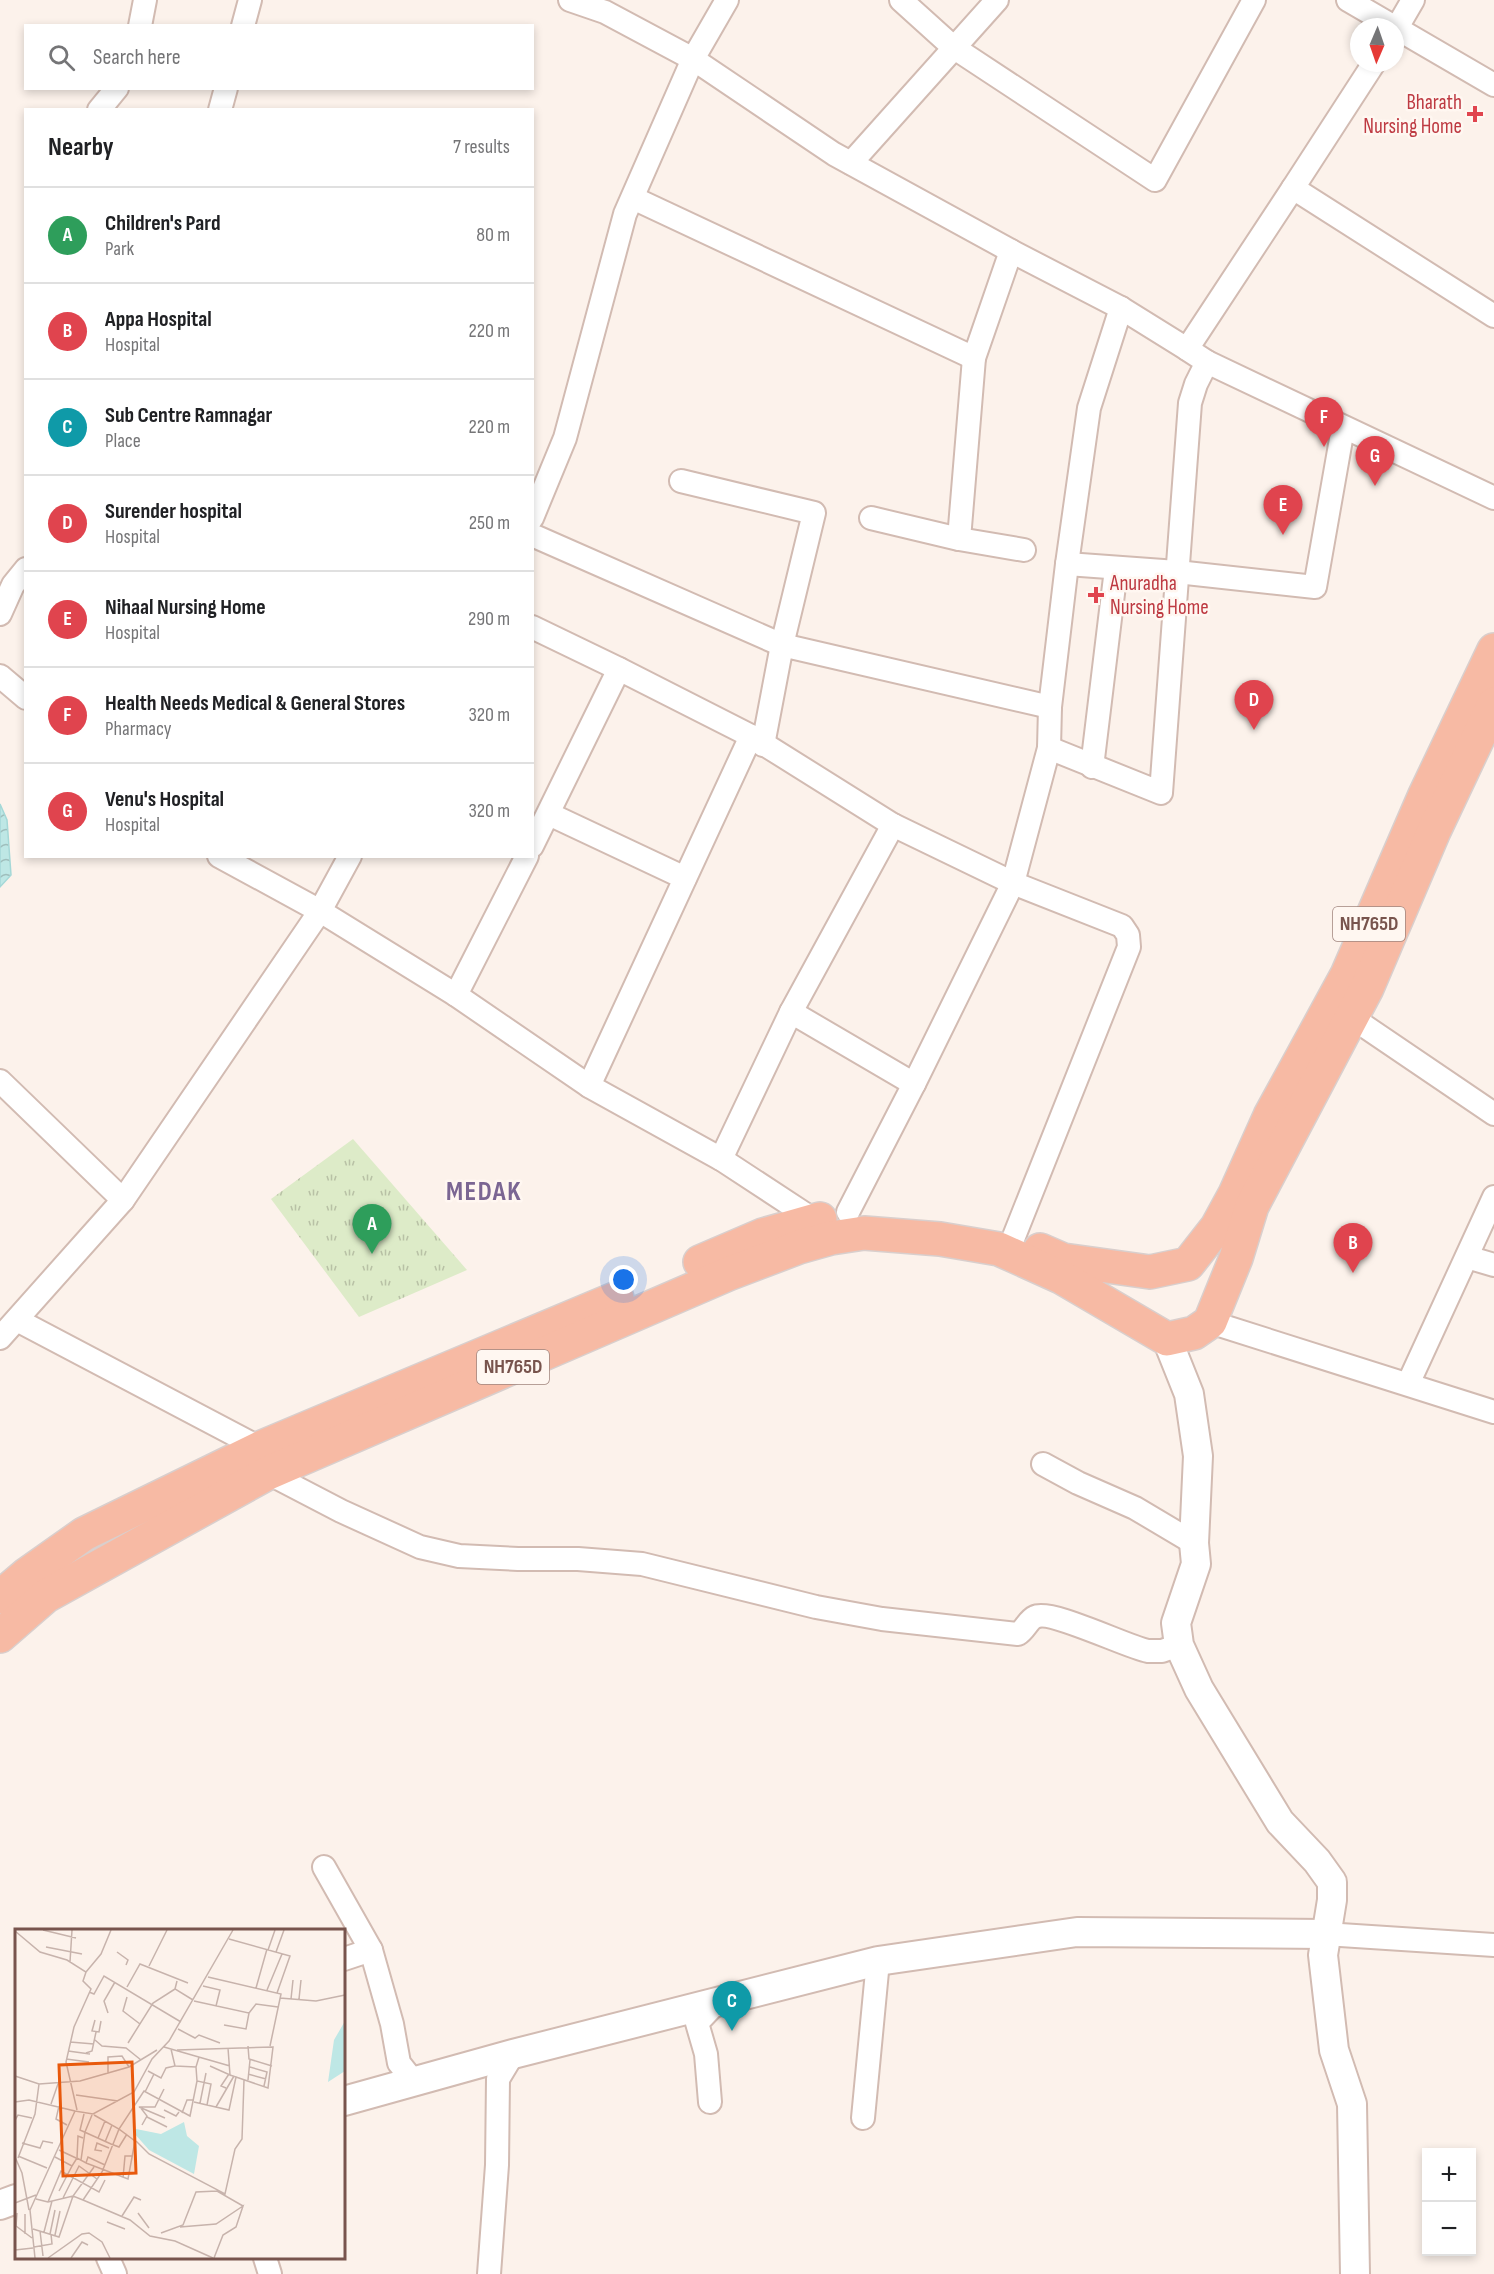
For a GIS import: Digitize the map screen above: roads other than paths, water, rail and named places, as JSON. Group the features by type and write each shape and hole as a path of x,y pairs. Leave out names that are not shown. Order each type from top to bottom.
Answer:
{"highway":[{"name":"NH765D","path":"0,1636 46,1596 264,1461 763,1234 848,1212 930,1218 1013,1239 1063,1260 1150,1272 1188,1264 1217,1227 1235,1194 1270,1116 1347,975 1425,795 1494,650"},
{"name":"NH765D","path":"1210,1322 1236,1258 1252,1206 1367,988 1434,831 1494,704"},
{"name":"NH765D","path":"0,1597 26,1575 84,1534 728,1274 799,1247 831,1238 853,1234 907,1235 999,1249 1061,1277 1167,1339"},
{"path":"1167,1339 1194,1333 1210,1322"}],"street":[{"path":"140,24 145,0"},
{"path":"244,24 250,0"},
{"path":"570,0 605,12 693,58 834,154 1121,308 1207,363 1494,498"},
{"path":"534,513 565,438 617,238 693,58 727,0"},
{"path":"901,0 953,47 1155,180 1254,0"},
{"path":"851,163 997,0"},
{"path":"1348,0 1377,18"},
{"path":"1403,18 1413,0"},
{"path":"1404,34 1494,85"},
{"path":"1187,349 1368,72"},
{"path":"101,108 115,90"},
{"path":"221,108 225,90"},
{"path":"1293,188 1494,316"},
{"path":"633,198 974,358"},
{"path":"959,539 974,358 1011,251"},
{"path":"848,1212 1013,883 1049,748 1050,706 1089,408 1121,308"},
{"path":"1049,748 1161,793 1190,403 1196,384 1207,363"},
{"path":"1067,564 1177,572 1315,587 1343,428"},
{"path":"589,1086 685,879 757,741 814,513 681,481"},
{"path":"872,518 959,539 1024,550"},
{"path":"534,536 782,645 1050,706"},
{"path":"1092,767 1116,569"},
{"path":"0,614 13,585 24,571"},
{"path":"534,628 620,669 757,741 893,825 1013,883 1122,926 1128,935 1129,947 1013,1239"},
{"path":"534,842 620,669"},
{"path":"0,676 24,696"},
{"path":"549,814 685,879"},
{"path":"721,1159 791,1012 893,825"},
{"path":"223,858 320,911 456,995 589,1086 721,1159 814,1220"},
{"path":"0,1338 123,1200 320,911 349,858"},
{"path":"456,995 526,858"},
{"path":"791,1012 914,1084"},
{"path":"1351,1017 1494,1114"},
{"path":"0,1081 123,1200"},
{"path":"1408,1384 1494,1197"},
{"path":"1467,1257 1494,1265"},
{"path":"17,1320 264,1461 341,1511 412,1543 459,1556 578,1559 642,1564 816,1607 882,1618 1018,1634 1032,1619 1040,1616 1062,1620 1148,1651 1162,1651 1179,1645"},
{"path":"1210,1322 1494,1412"},
{"path":"1167,1339 1189,1394 1198,1456 1194,1544 1196,1564 1176,1623 1179,1645 1199,1689 1281,1822 1317,1861 1332,1882 1332,1900 1323,1955 1334,2050 1352,2104 1355,2274"},
{"path":"1043,1464 1078,1483 1135,1508 1194,1544"},
{"path":"324,1868 371,1950 392,2024 399,2063 414,2082"},
{"path":"345,2101 513,2054 878,1961 1077,1932 1325,1934 1494,1945"},
{"path":"345,1959 371,1950"},
{"path":"863,2118 878,1961"},
{"path":"710,2102 706,2054 697,2023 716,2003"},
{"path":"489,2274 497,2165 498,2079 513,2054"},
{"path":"0,2205 15,2199"},
{"path":"108,2259 115,2274"},
{"path":"265,2259 270,2274"}],"water":[{"path":"0,804 7,820 11,875 0,887"}],"place":[{"name":"Bharath Nursing Home","path":"1475,114"},
{"name":"Health Needs Medical & General Stores","path":"1324,447"},
{"name":"Venu's Hospital","path":"1375,486"},
{"name":"Nihaal Nursing Home","path":"1283,535"},
{"name":"Anuradha Nursing Home","path":"1096,595"},
{"name":"Surender hospital","path":"1254,730"},
{"name":"Children's Pard","path":"372,1254"},
{"name":"Appa Hospital","path":"1353,1273"},
{"name":"Sub Centre Ramnagar","path":"732,2031"}],"district":[{"name":"MEDAK","path":"484,1192"}]}
